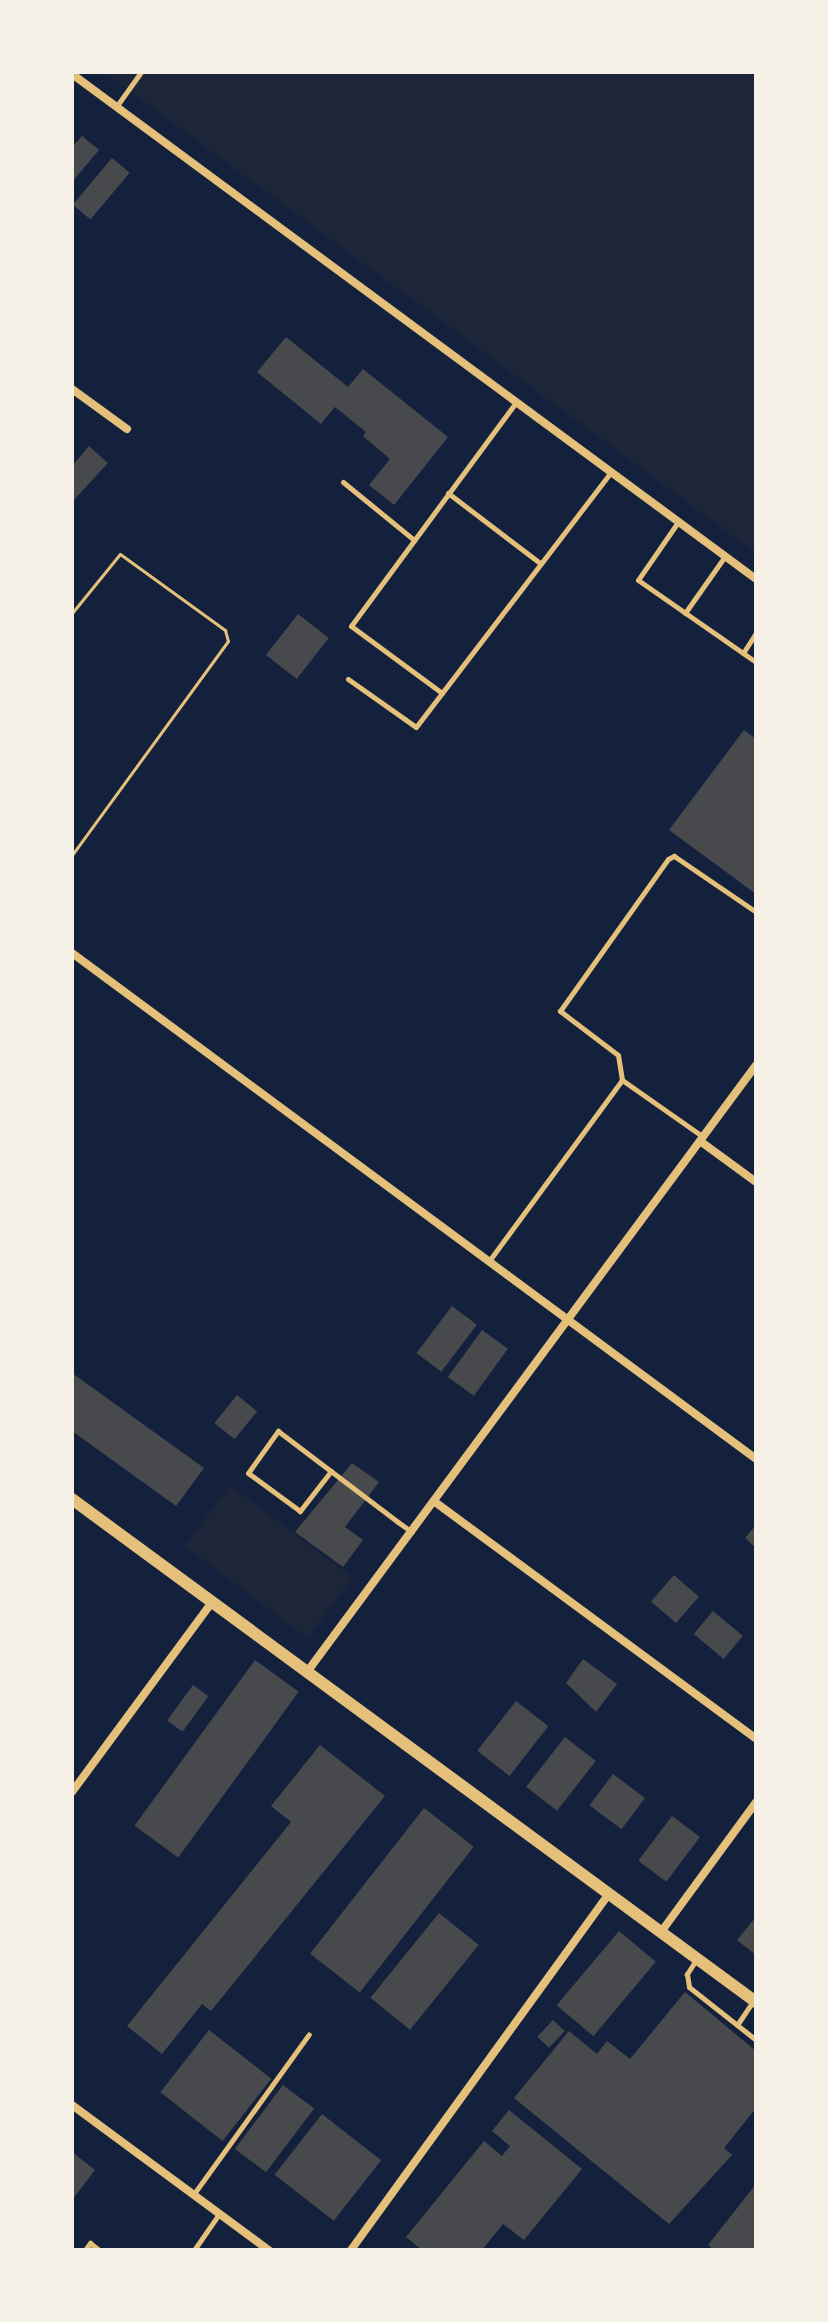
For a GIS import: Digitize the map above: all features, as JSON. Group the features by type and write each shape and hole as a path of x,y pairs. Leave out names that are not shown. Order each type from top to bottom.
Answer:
{"street":[{"path":"72,74 756,579"},
{"path":"72,389 127,429"},
{"path":"72,953 756,1459"},
{"path":"307,1672 756,1065"},
{"path":"702,1139 756,1182"},
{"path":"72,1499 755,2001"},
{"path":"435,1502 756,1739"},
{"path":"72,1792 212,1602"},
{"path":"661,1932 756,1802"},
{"path":"351,2250 609,1894"},
{"path":"72,2105 269,2250"}],"lane":[{"path":"116,107 141,72"},
{"path":"442,693 351,626 516,402"},
{"path":"348,679 416,727 611,472"},
{"path":"343,482 414,540"},
{"path":"448,493 540,563"},
{"path":"678,522 638,580 756,662"},
{"path":"685,613 725,556"},
{"path":"743,653 756,633"},
{"path":"702,1139 622,1080 618,1055 560,1011 668,859 674,856 756,912"},
{"path":"489,1261 622,1080"},
{"path":"331,1471 300,1511 248,1473 278,1431 412,1532"},
{"path":"697,1958 687,1974 689,1987 756,2040"},
{"path":"737,2025 755,2001"},
{"path":"193,2195 309,2034"},
{"path":"194,2250 219,2214"},
{"path":"85,2250 90,2243 99,2250"}],"path":[{"path":"72,613 120,554 225,630 228,641 72,855"}],"shaded area":[{"path":"104,72 756,72 756,553"},
{"path":"230,1485 353,1578 307,1638 184,1546"}],"building":[{"path":"82,136 99,150 72,182 72,147"},
{"path":"112,158 130,173 90,220 73,205"},
{"path":"286,337 348,387 363,369 448,437 394,505 369,485 390,459 363,436 366,432 335,407 321,424 257,372"},
{"path":"89,446 108,463 72,502 72,466"},
{"path":"298,614 329,638 297,679 266,655"},
{"path":"744,730 756,739 756,894 669,830"},
{"path":"452,1306 477,1325 441,1372 416,1353"},
{"path":"482,1330 508,1349 474,1396 448,1377"},
{"path":"72,1373 204,1468 176,1506 72,1431"},
{"path":"237,1395 257,1411 235,1439 214,1423"},
{"path":"352,1463 379,1482 345,1527 363,1540 343,1567 295,1532"},
{"path":"756,1525 756,1548 745,1538"},
{"path":"674,1575 699,1597 676,1623 651,1601"},
{"path":"713,1611 743,1636 724,1659 694,1634"},
{"path":"583,1659 617,1684 596,1712 566,1683"},
{"path":"255,1660 299,1692 178,1858 135,1826"},
{"path":"193,1685 208,1696 183,1732 167,1721"},
{"path":"516,1701 548,1726 510,1776 477,1751"},
{"path":"565,1737 596,1761 557,1811 526,1787"},
{"path":"320,1745 385,1796 211,2011 202,2004 162,2054 127,2026 291,1822 271,1806"},
{"path":"613,1774 645,1798 621,1829 590,1805"},
{"path":"424,1808 474,1847 360,1993 310,1954"},
{"path":"672,1816 700,1837 666,1882 638,1861"},
{"path":"439,1913 479,1945 410,2030 370,1998"},
{"path":"756,1917 756,1955 737,1940"},
{"path":"619,1931 656,1962 593,2036 557,2005"},
{"path":"685,1992 756,2051 756,2108 724,2148 732,2155 669,2224 514,2098 569,2031 597,2054 607,2041 630,2059"},
{"path":"553,2020 565,2031 549,2048 537,2037"},
{"path":"209,2030 271,2079 223,2141 160,2092"},
{"path":"283,2085 314,2108 266,2172 235,2149"},
{"path":"509,2110 582,2169 524,2240 503,2224 482,2250 422,2250 406,2237 484,2141 502,2156 510,2146 492,2131"},
{"path":"322,2114 381,2160 334,2221 275,2175"},
{"path":"72,2152 95,2170 72,2200"},
{"path":"756,2184 756,2250 714,2250 708,2245"}]}
